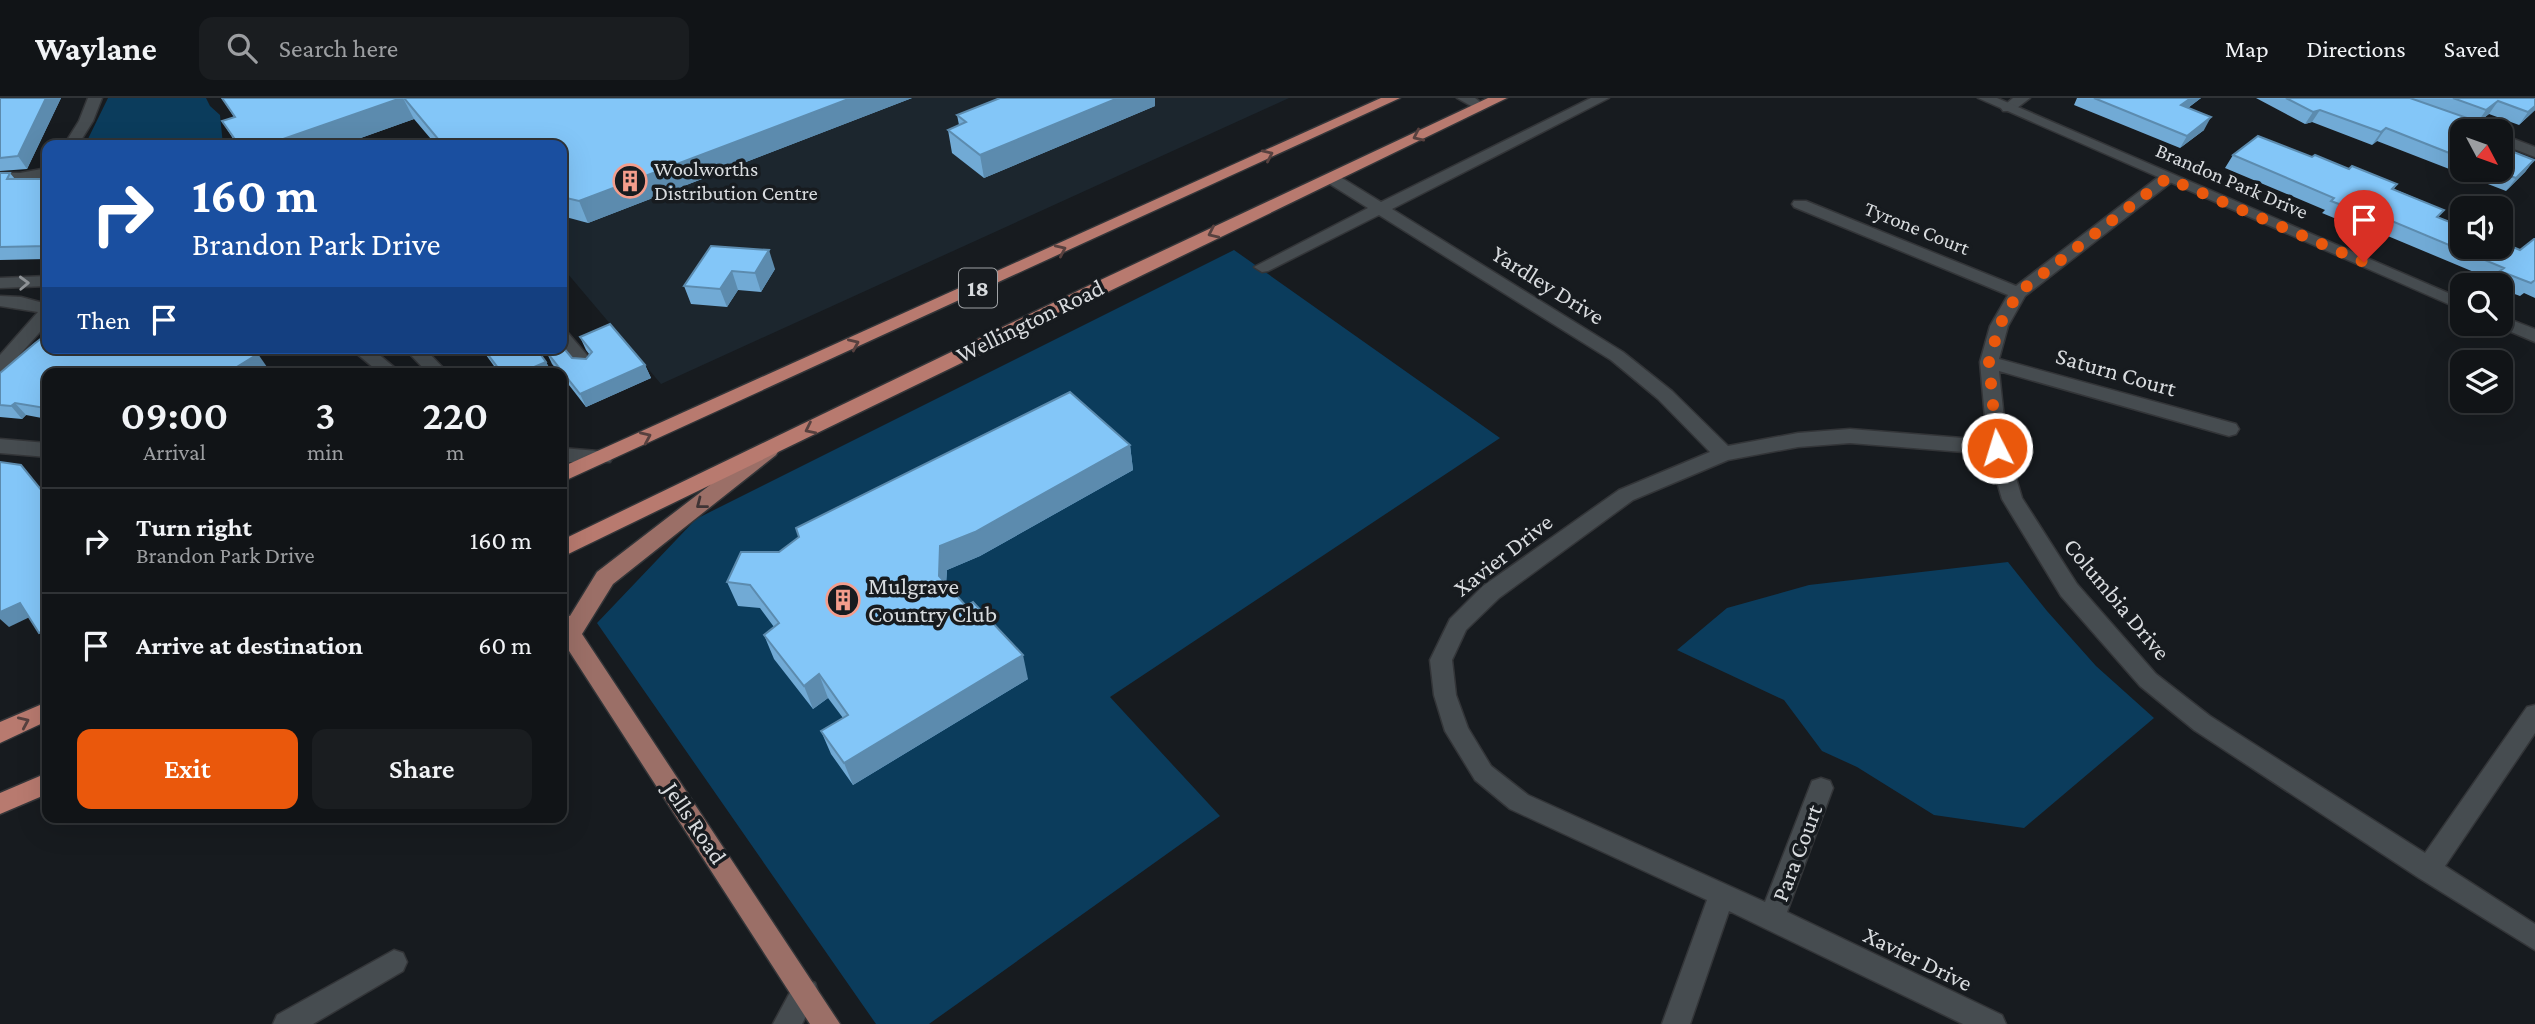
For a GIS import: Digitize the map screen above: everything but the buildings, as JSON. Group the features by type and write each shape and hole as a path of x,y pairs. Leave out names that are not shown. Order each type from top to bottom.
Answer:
{"highway":[{"name":"Wellington Road","path":"567,473 1393,98"},
{"name":"Wellington Road","path":"567,547 1098,288 1500,98"},
{"path":"0,733 42,713"},
{"path":"0,804 42,785"}],"main road":[{"path":"567,632 605,578 774,447"},
{"name":"Jells Road","path":"567,639 586,659 826,1024"}],"street":[{"path":"74,140 86,121 95,98"},
{"path":"1464,98 1480,107"},
{"path":"1262,267 1602,98"},
{"name":"Brandon Park Drive","path":"1985,98 2450,300"},
{"path":"2008,108 2023,98"},
{"path":"2389,98 2450,120"},
{"path":"2513,144 2535,152"},
{"path":"0,178 42,174"},
{"name":"Yardley Drive","path":"1331,178 1617,356 1665,395 1724,454"},
{"name":"Columbia Drive","path":"2167,178 2018,293 1999,326 1989,362 1997,448 2012,499 2069,590 2148,680 2202,723 2535,938"},
{"name":"Tyrone Court","path":"1800,204 2018,293"},
{"path":"0,283 42,281"},
{"path":"0,301 21,302 42,308"},
{"path":"2,364 42,315"},
{"path":"2513,326 2535,336"},
{"path":"2,364 42,336"},
{"path":"567,343 586,365"},
{"path":"367,354 386,368 399,354"},
{"path":"420,354 435,368"},
{"name":"Saturn Court","path":"1989,362 2229,429"},
{"name":"Xavier Drive","path":"1992,1024 1772,918 1721,897 1519,802 1483,773 1457,731 1445,695 1441,660 1458,625 1503,584 1626,495 1724,454 1798,440 1850,436 1997,448"},
{"path":"0,446 42,450"},
{"path":"567,456 604,457"},
{"path":"2428,870 2535,714"},
{"name":"Para Court","path":"1772,918 1821,788"},
{"path":"1676,1024 1721,897"},
{"path":"287,1024 394,962"},
{"path":"787,1024 805,992"}],"shaded area":[{"path":"108,98 206,98 220,115 222,140 87,140"},
{"path":"418,98 1289,98 661,384 567,273 567,140 547,140"},
{"path":"1234,250 1500,438 1110,697 1220,816 929,1024 876,1024 597,623 696,519"},
{"path":"2008,562 2096,666 2154,718 2024,828 1934,815 1857,767 1822,751 1784,700 1677,650 1727,608 1809,585"}],"place":[{"name":"Woolworths Distribution Centre","path":"630,181"},
{"name":"Mulgrave Country Club","path":"843,600"}],"route":[{"path":"1997,448 1989,362 1999,326 2018,293 2167,178 2364,262"}]}
